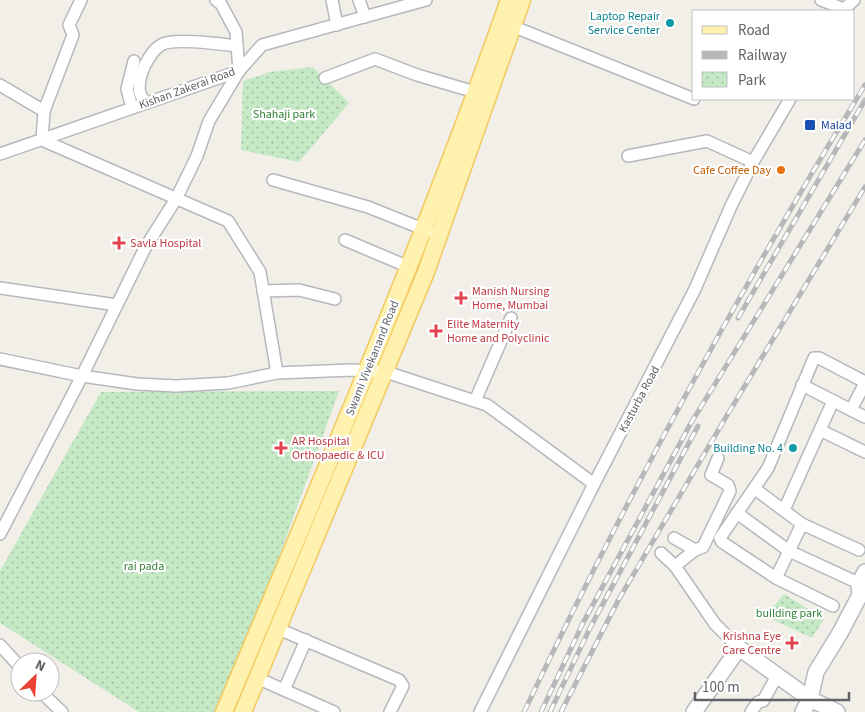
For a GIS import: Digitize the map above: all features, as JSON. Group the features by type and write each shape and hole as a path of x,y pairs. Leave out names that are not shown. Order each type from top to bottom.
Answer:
{"main road":[{"name":"Swami Vivekanand Road","path":"507,24 508,0"},
{"name":"Swami Vivekanand Road","path":"242,712 386,372 432,232 507,24 522,0"},
{"name":"Swami Vivekanand Road","path":"224,712 368,371 409,266 432,232"}],"street":[{"path":"80,0 69,25 73,36 44,111 42,140 228,221 260,272 277,373"},
{"path":"0,534 82,376 145,248 176,199 197,156 209,121 239,71 236,32 231,20 216,0"},
{"path":"332,0 336,22"},
{"name":"Kishan Zakerai Road","path":"0,154 239,71 262,45 336,22 362,9 426,0"},
{"path":"821,0 843,10 854,0"},
{"path":"507,24 692,97"},
{"path":"146,103 140,96 138,85 143,68 158,46 165,42 176,42 237,46"},
{"path":"325,78 375,59 417,75 482,94"},
{"path":"132,108 127,89 134,61"},
{"path":"0,85 44,111"},
{"name":"Kasturba Road","path":"480,712 594,484 691,298 731,206 753,162 789,100"},
{"path":"628,156 708,141 753,162"},
{"path":"273,180 368,207 432,232"},
{"path":"345,240 409,266"},
{"path":"0,288 117,305"},
{"path":"262,291 300,290 316,292 335,299"},
{"path":"475,401 511,318"},
{"path":"833,606 776,578 720,540 768,468 812,361 817,357 865,382 851,410"},
{"path":"0,359 82,376 137,384 176,386 228,383 277,373 386,372 487,405 594,484"},
{"path":"802,385 865,417"},
{"path":"784,510 833,401"},
{"path":"820,430 865,452"},
{"path":"675,566 695,550 703,547 730,491 728,485 711,475 718,458"},
{"path":"755,489 802,524 859,550"},
{"path":"737,514 789,551 863,586 840,633 816,672 807,706"},
{"path":"776,578 802,524"},
{"path":"674,538 695,550"},
{"path":"661,553 675,566 716,624 739,648 778,674 807,706 837,712"},
{"path":"276,628 399,680 403,686 390,712"},
{"path":"284,690 306,640"},
{"path":"0,645 10,656"},
{"path":"694,712 739,648"},
{"path":"751,712 758,702 764,702 778,674"},
{"path":"257,678 334,712"},
{"path":"52,702 62,712"}],"green space":[{"name":"Shahaji park","path":"313,67 349,103 299,162 241,150 243,81 270,72"},
{"name":"rai pada","path":"339,391 223,712 139,712 60,661 60,652 45,652 0,623 0,571 101,392"},
{"name":"building park","path":"784,594 824,619 812,638 765,616"}],"railway":[{"path":"524,712 603,552 686,394 774,238 865,85"},
{"path":"738,318 865,100"},
{"path":"541,712 583,623 691,423 865,140"},
{"path":"561,712 619,599 865,187"},
{"path":"550,712 590,628 698,426"}],"place":[{"name":"Laptop Repair Service Center","path":"670,23"},
{"name":"Malad","path":"810,125"},
{"name":"Cafe Coffee Day","path":"781,170"},
{"name":"Savla Hospital","path":"119,243"},
{"name":"Manish Nursing Home, Mumbai","path":"461,298"},
{"name":"Elite Maternity Home and Polyclinic","path":"436,331"},
{"name":"AR Hospital Orthopaedic & ICU","path":"281,448"},
{"name":"Building No. 4","path":"793,448"},
{"name":"Krishna Eye Care Centre","path":"792,643"}]}
